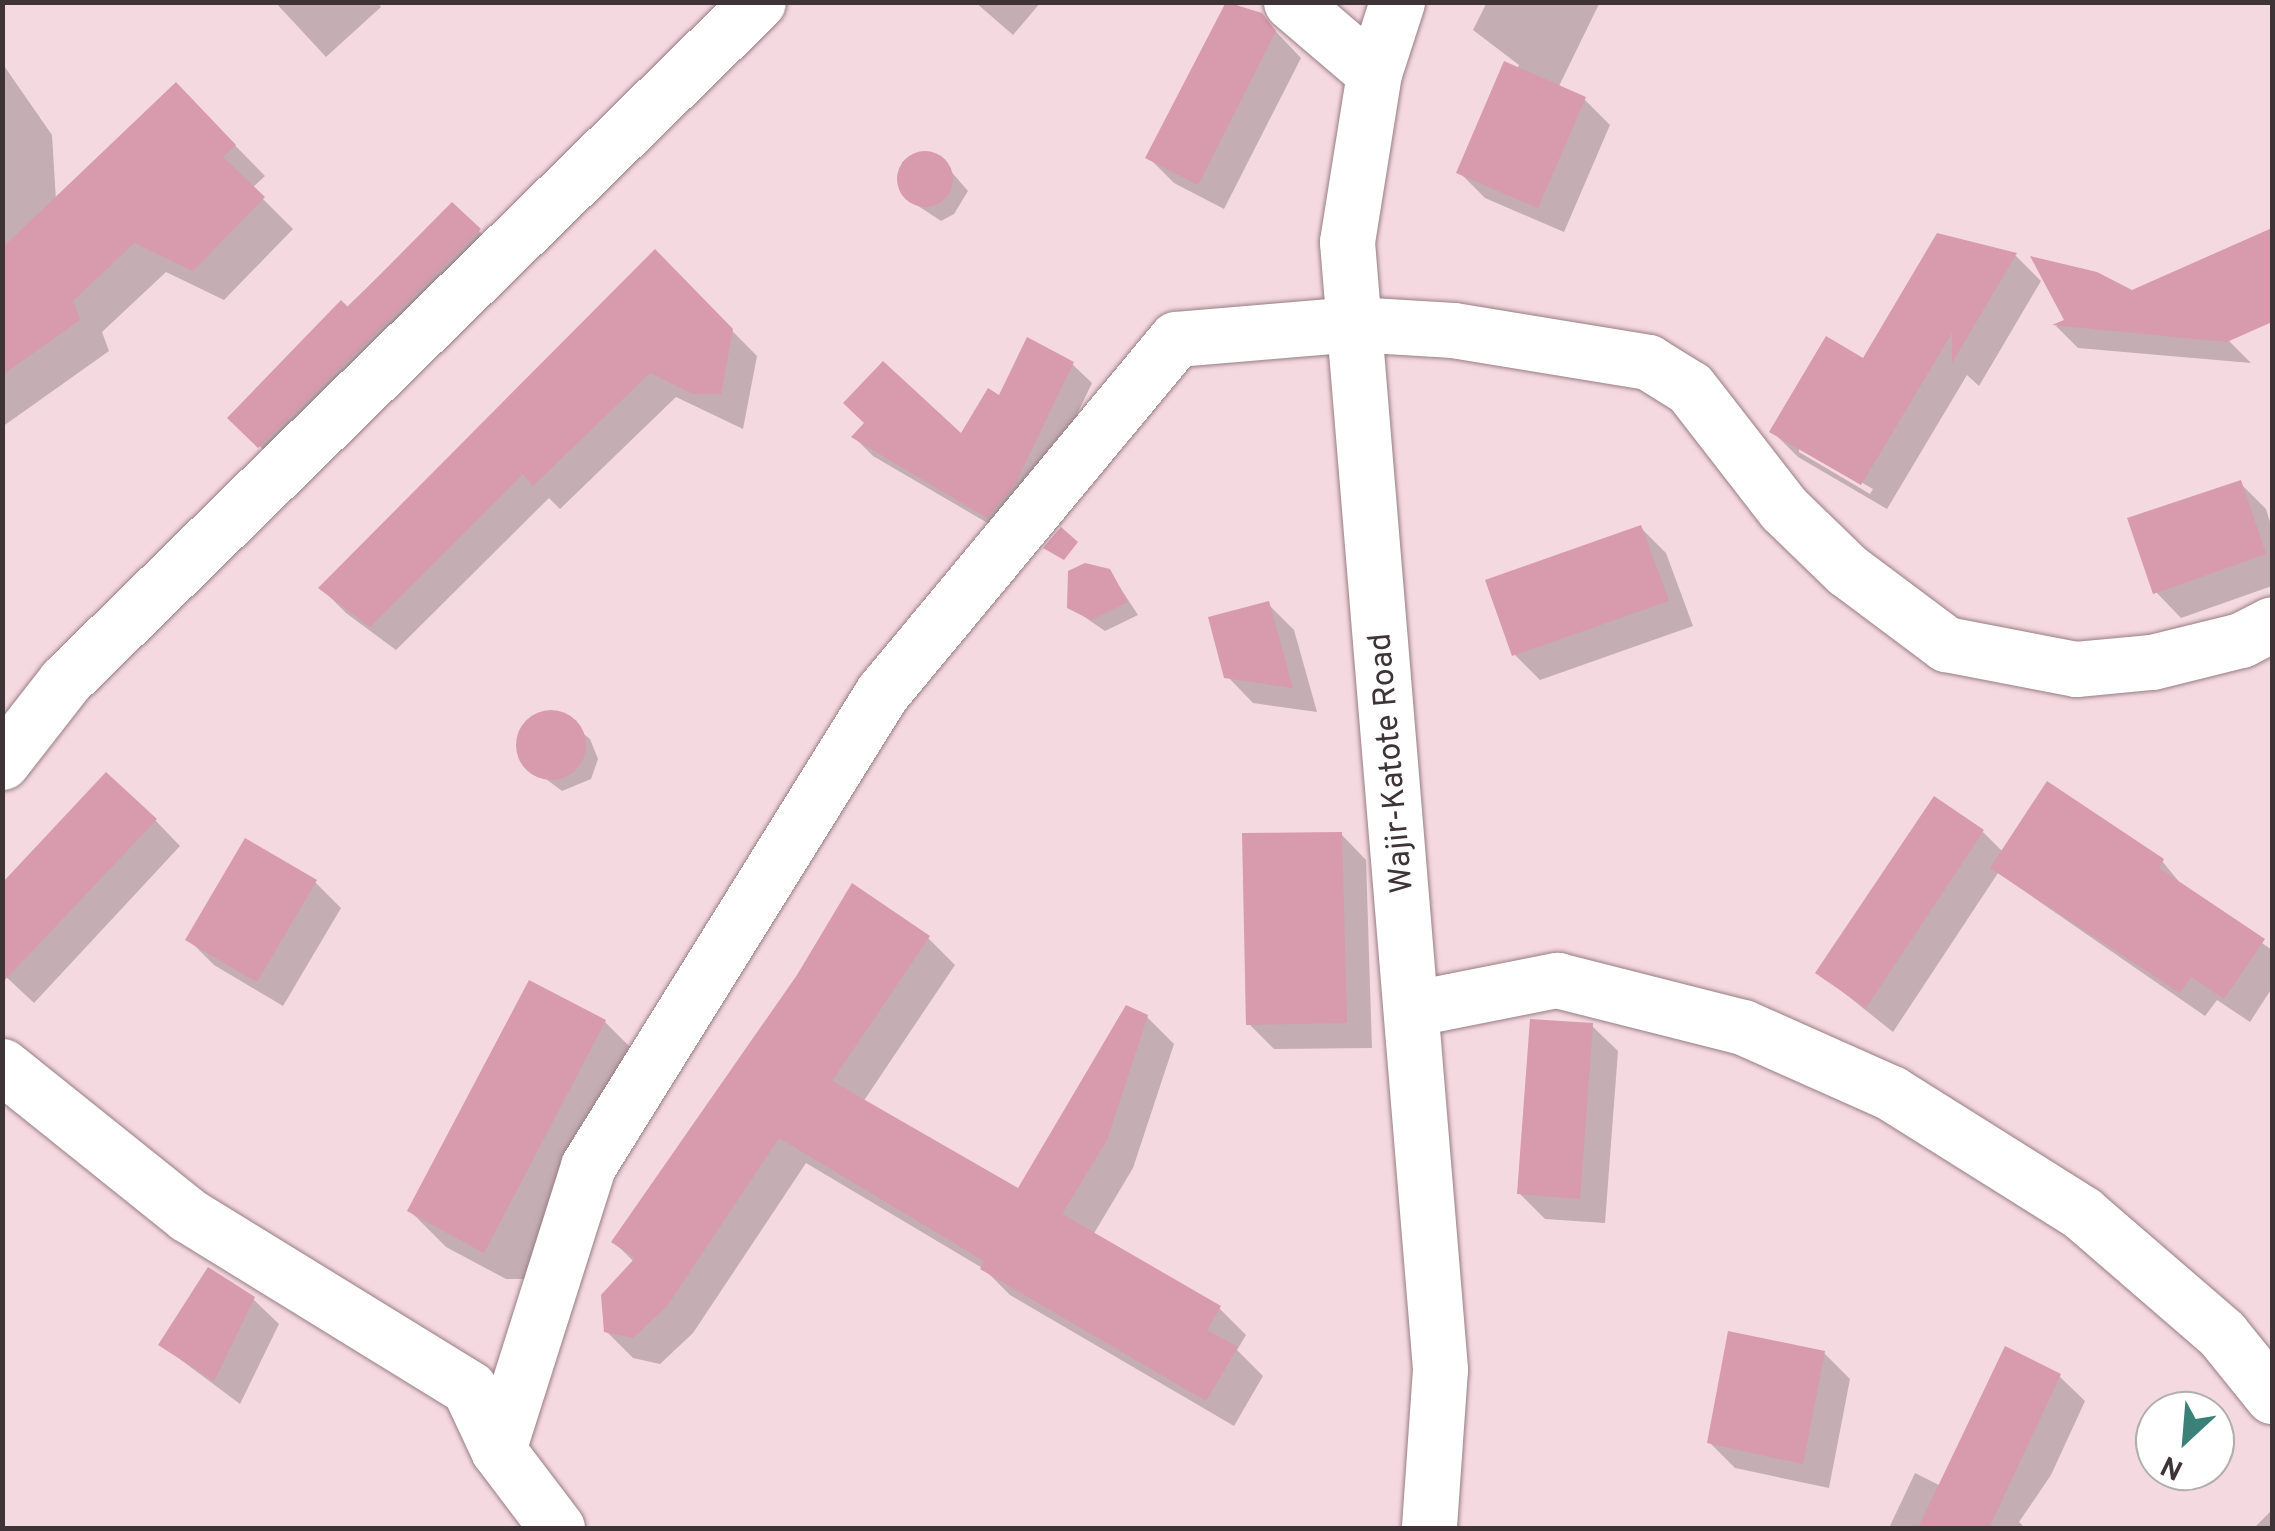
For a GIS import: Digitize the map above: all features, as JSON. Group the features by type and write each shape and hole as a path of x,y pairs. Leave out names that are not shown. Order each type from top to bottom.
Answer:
{"street":[{"path":"2,762 65,681 758,2"},
{"path":"1291,2 1374,73"},
{"name":"Wajir-Katote Road","path":"1397,2 1374,73 1347,242 1415,1008 1440,1370 1429,1528"},
{"path":"498,1450 588,1166 882,693 1089,436 1176,339 1354,324 1453,330 1648,362 1690,388 1784,509 1846,570 1946,644 2076,669 2152,662 2241,640 2272,624"},
{"path":"1415,1008 1557,980 1743,1027 1891,1093 2082,1213 2222,1334 2272,1396"},
{"path":"2,1066 188,1215 469,1388 498,1450 557,1528"}],"building":[{"path":"1226,2 1262,13 1276,31 1198,185 1145,158"},
{"path":"1504,61 1586,97 1538,208 1456,173"},
{"path":"176,82 236,145 223,157 265,197 193,271 134,243 73,301 80,320 2,375 2,248"},
{"path":"925,151 945,159 953,179 945,199 925,207 905,199 897,179 905,159"},
{"path":"452,202 481,229 258,448 227,418 341,300 348,307"},
{"path":"2272,228 2272,322 2227,342 2052,325 2064,320 2030,256 2097,272 2132,290"},
{"path":"1937,233 2017,253 1952,363 1952,333 1861,485 1769,432 1826,336 1863,358"},
{"path":"655,249 733,329 721,394 693,394 650,373 533,486 523,474 370,627 318,588"},
{"path":"1027,337 1074,362 1015,484 987,518 851,437 864,423 843,403 883,361 961,433 988,388 999,395"},
{"path":"2241,480 2266,554 2153,594 2127,518"},
{"path":"1641,525 1669,601 1512,656 1485,580"},
{"path":"1061,527 1078,542 1064,560 1043,548"},
{"path":"1085,563 1110,569 1128,602 1091,620 1067,608 1068,571"},
{"path":"1269,601 1293,688 1224,678 1208,617"},
{"path":"551,710 576,720 586,745 576,770 551,780 526,770 516,745 526,720"},
{"path":"106,772 157,819 2,983 2,883"},
{"path":"2047,781 2164,859 2159,868 2265,939 2224,999 2191,977 2180,993 1990,868"},
{"path":"1934,796 1984,830 1866,1008 1815,973"},
{"path":"1342,832 1347,1023 1246,1025 1242,833"},
{"path":"245,838 317,880 257,982 185,940"},
{"path":"852,883 930,936 832,1081 1018,1188 1126,1005 1148,1015 1107,1140 1062,1214 1221,1306 1207,1330 1238,1347 1206,1401 980,1269 984,1261 779,1138 667,1306 633,1338 604,1332 601,1295 635,1258 611,1242 797,975"},
{"path":"529,980 606,1020 484,1253 407,1211"},
{"path":"1530,1019 1593,1023 1580,1199 1517,1194"},
{"path":"208,1267 255,1297 214,1381 158,1345"},
{"path":"1728,1331 1825,1351 1803,1464 1707,1443"},
{"path":"2005,1346 2061,1374 1989,1528 1918,1528"}]}
